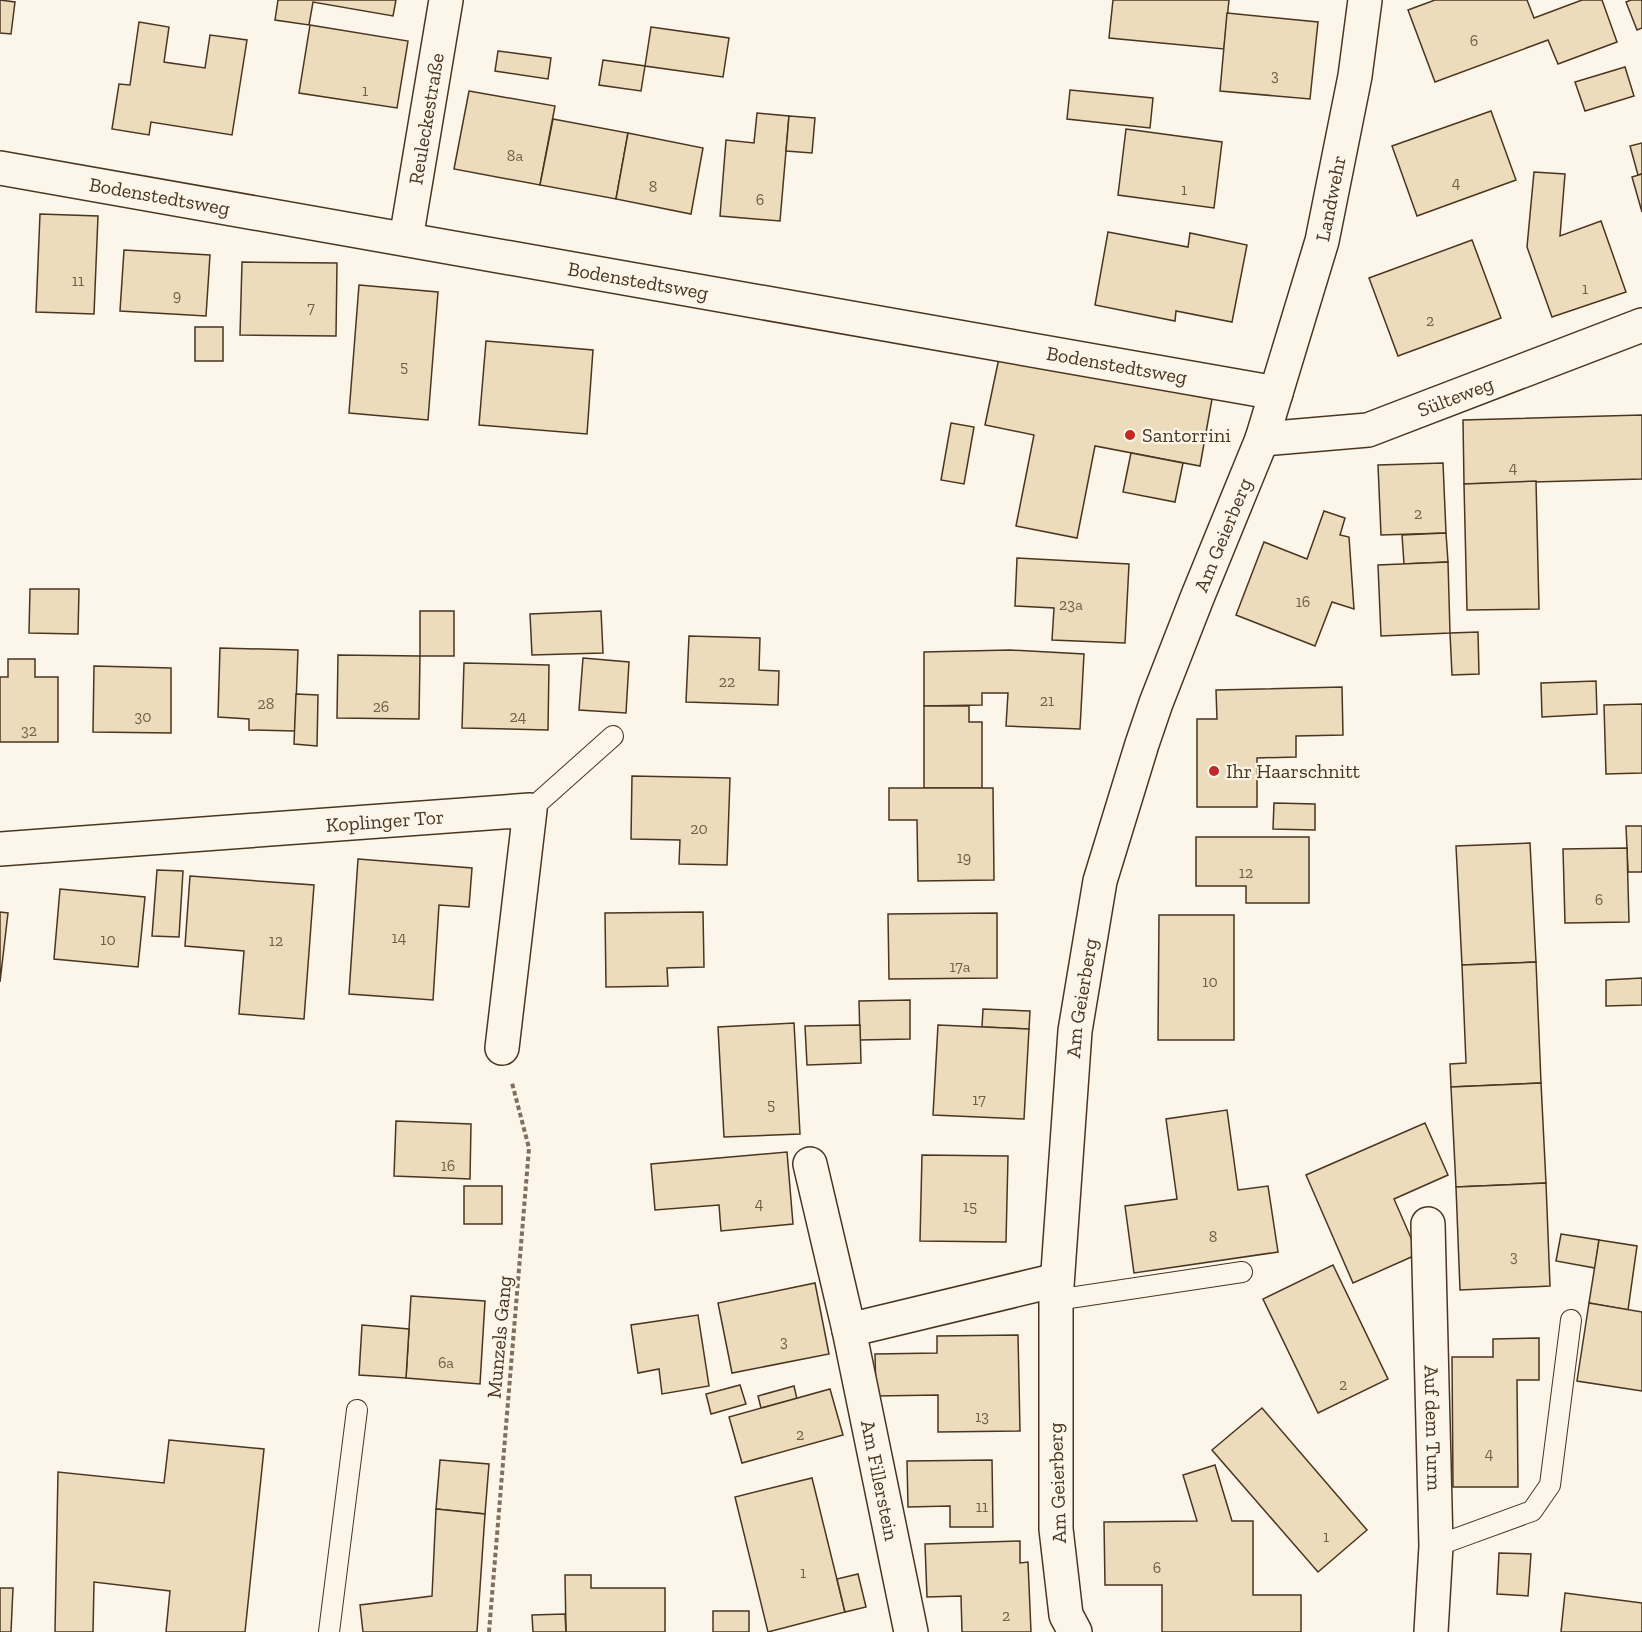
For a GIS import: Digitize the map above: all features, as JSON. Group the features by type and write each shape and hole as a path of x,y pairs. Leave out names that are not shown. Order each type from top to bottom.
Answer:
{"street":[{"name":"Reuleckestraße","path":"406,239 446,0"},
{"name":"Landwehr","path":"1276,393 1322,241 1355,76 1365,0"},
{"name":"Bodenstedtsweg","path":"0,168 1276,393"},
{"name":"Sülteweg","path":"1262,440 1368,430 1642,325"},
{"name":"Am Geierberg","path":"1075,1632 1066,1614 1056,1528 1056,1290 1075,1030 1100,881 1138,756 1197,598 1262,440 1276,393"},
{"path":"502,1048 530,810"},
{"name":"Koplinger Tor","path":"0,849 530,810"},
{"name":"Am Fillerstein","path":"810,1164 849,1330 911,1632"},
{"name":"Auf dem Turm","path":"1428,1224 1436,1546 1431,1632"},
{"path":"849,1330 1056,1290"}],"lane":[{"path":"530,810 613,736"},
{"path":"1056,1290 1242,1272"},
{"path":"1436,1546 1532,1511 1550,1485 1571,1320"},
{"path":"329,1632 357,1410"}],"path":[{"name":"Munzels Gang","path":"489,1632 529,1149 502,1048"}],"building":[{"path":"0,0 15,2 11,34 0,33"},
{"path":"278,0 396,0 393,16 313,2 309,25 275,20"},
{"path":"1113,0 1229,0 1224,49 1109,38"},
{"path":"1435,0 1527,0 1534,18 1582,0 1602,0 1617,42 1558,64 1548,40 1435,82 1408,10"},
{"path":"1642,0 1642,28 1637,30 1626,2"},
{"path":"1227,13 1318,22 1310,99 1220,91"},
{"path":"139,22 169,27 164,62 205,68 210,35 247,40 232,135 151,122 149,135 112,129 119,84 130,85"},
{"path":"310,25 408,41 397,108 299,93"},
{"path":"651,27 729,38 723,77 645,66"},
{"path":"498,51 551,58 548,79 495,71"},
{"path":"603,60 645,66 641,91 599,85"},
{"path":"1625,67 1634,96 1585,111 1575,82"},
{"path":"1070,90 1153,98 1150,128 1067,119"},
{"path":"469,91 555,106 540,185 454,169"},
{"path":"1491,111 1516,180 1417,216 1392,146"},
{"path":"757,113 789,116 780,221 720,216 726,140 754,143"},
{"path":"789,116 815,118 812,153 786,151"},
{"path":"553,119 628,133 616,199 540,185"},
{"path":"1126,129 1222,142 1214,208 1118,195"},
{"path":"628,133 703,148 691,214 616,199"},
{"path":"1642,143 1642,174 1638,175 1630,146"},
{"path":"1534,172 1565,174 1560,236 1601,221 1626,292 1552,317 1527,247"},
{"path":"1642,174 1642,212 1632,177"},
{"path":"40,214 98,216 94,314 36,312"},
{"path":"1108,232 1188,247 1190,233 1247,245 1232,322 1176,311 1175,321 1095,305"},
{"path":"1472,240 1501,318 1398,356 1369,278"},
{"path":"124,250 210,255 206,316 120,311"},
{"path":"242,262 337,263 336,336 240,335"},
{"path":"359,285 438,292 428,420 349,413"},
{"path":"195,327 223,327 223,361 195,361"},
{"path":"486,341 593,350 587,434 479,425"},
{"path":"999,358 1212,399 1200,466 1095,446 1077,538 1016,526 1034,435 985,425"},
{"path":"1642,415 1642,479 1464,484 1463,420"},
{"path":"951,423 974,427 964,484 941,480"},
{"path":"1131,453 1183,463 1175,502 1123,492"},
{"path":"1443,463 1446,533 1381,535 1378,465"},
{"path":"1536,481 1539,609 1467,610 1464,484"},
{"path":"1324,511 1345,518 1340,535 1349,537 1354,609 1332,602 1315,646 1236,615 1264,542 1307,559"},
{"path":"1446,533 1448,562 1404,564 1402,535"},
{"path":"1017,558 1129,564 1125,643 1052,640 1054,608 1015,606"},
{"path":"1448,562 1450,633 1381,636 1378,565"},
{"path":"30,589 79,589 78,634 29,633"},
{"path":"420,611 454,611 454,656 420,656"},
{"path":"601,611 603,653 532,655 530,614"},
{"path":"1478,632 1479,674 1452,675 1450,633"},
{"path":"689,636 760,638 759,670 779,671 778,705 686,702"},
{"path":"220,648 298,650 295,731 249,730 249,719 218,717"},
{"path":"1010,650 1084,654 1080,729 1006,726 1008,693 982,693 982,705 924,706 924,652"},
{"path":"338,655 420,656 419,719 337,718"},
{"path":"583,658 629,662 626,713 579,710"},
{"path":"8,659 35,659 35,677 58,677 58,742 0,742 0,677 8,677"},
{"path":"464,663 549,665 548,730 462,728"},
{"path":"94,666 171,668 171,733 93,732"},
{"path":"1596,681 1597,714 1542,717 1541,683"},
{"path":"1342,687 1343,735 1296,736 1296,757 1257,758 1257,807 1197,807 1197,719 1217,719 1216,690"},
{"path":"296,694 318,695 317,746 294,744"},
{"path":"1642,704 1642,773 1606,774 1604,705"},
{"path":"924,706 969,706 969,722 982,722 982,788 924,788"},
{"path":"632,776 730,778 727,865 679,864 680,840 631,839"},
{"path":"889,788 993,788 994,880 918,881 917,820 889,820"},
{"path":"1274,803 1315,804 1315,830 1273,829"},
{"path":"1626,826 1642,826 1642,872 1628,872"},
{"path":"1196,837 1309,837 1309,903 1246,903 1246,886 1196,886"},
{"path":"1530,843 1536,962 1462,965 1456,846"},
{"path":"1627,848 1629,922 1565,923 1563,849"},
{"path":"358,859 472,868 469,907 439,905 433,1000 349,994"},
{"path":"157,870 183,871 179,937 152,936"},
{"path":"190,876 314,885 304,1019 239,1014 244,951 185,946"},
{"path":"60,889 145,897 138,967 54,959"},
{"path":"0,912 8,913 0,982"},
{"path":"703,912 704,967 667,968 668,986 606,987 605,913"},
{"path":"997,913 997,978 889,979 888,914"},
{"path":"1159,915 1234,915 1234,1040 1158,1040"},
{"path":"1536,962 1541,1083 1451,1087 1450,1064 1466,1063 1462,965"},
{"path":"1642,978 1642,1005 1606,1006 1606,980"},
{"path":"910,1000 910,1039 860,1040 859,1001"},
{"path":"983,1009 1030,1011 1029,1029 982,1027"},
{"path":"794,1023 800,1134 724,1137 718,1027"},
{"path":"860,1025 861,1063 807,1065 805,1026"},
{"path":"938,1025 1029,1029 1024,1119 933,1115"},
{"path":"1541,1083 1546,1183 1456,1187 1451,1087"},
{"path":"1227,1110 1238,1190 1268,1186 1278,1252 1134,1273 1125,1206 1177,1199 1166,1119"},
{"path":"396,1121 471,1124 470,1179 394,1176"},
{"path":"1425,1123 1448,1175 1394,1199 1418,1254 1353,1283 1306,1175"},
{"path":"787,1152 793,1224 721,1231 719,1205 655,1210 651,1164"},
{"path":"922,1155 1008,1156 1006,1242 920,1241"},
{"path":"1546,1183 1550,1286 1460,1290 1456,1187"},
{"path":"464,1186 502,1186 502,1224 464,1224"},
{"path":"1561,1234 1599,1240 1595,1268 1556,1261"},
{"path":"1599,1240 1637,1246 1628,1310 1589,1303"},
{"path":"1333,1265 1388,1379 1318,1413 1263,1299"},
{"path":"815,1283 829,1354 732,1373 718,1303"},
{"path":"411,1296 485,1301 480,1384 406,1378"},
{"path":"1589,1303 1642,1312 1642,1391 1577,1381"},
{"path":"698,1315 709,1386 662,1394 659,1369 638,1373 631,1325"},
{"path":"362,1325 409,1329 406,1378 359,1375"},
{"path":"1018,1335 1020,1431 938,1432 938,1395 876,1396 875,1354 937,1353 937,1336"},
{"path":"1539,1338 1539,1380 1517,1380 1518,1487 1453,1487 1452,1357 1493,1357 1493,1339"},
{"path":"740,1385 746,1404 711,1414 706,1394"},
{"path":"794,1386 797,1399 761,1408 758,1396"},
{"path":"830,1389 843,1435 742,1463 729,1417"},
{"path":"1262,1408 1367,1530 1318,1572 1212,1450"},
{"path":"169,1440 264,1449 245,1632 166,1632 170,1591 94,1582 93,1632 55,1632 58,1472 164,1483"},
{"path":"440,1460 489,1464 485,1514 436,1509"},
{"path":"992,1460 993,1527 950,1527 950,1506 908,1507 907,1461"},
{"path":"1215,1465 1232,1521 1253,1521 1253,1595 1301,1595 1301,1632 1162,1632 1162,1585 1105,1585 1104,1522 1197,1521 1183,1475"},
{"path":"812,1478 845,1612 768,1632 735,1497"},
{"path":"436,1509 485,1514 477,1632 363,1632 360,1605 432,1596"},
{"path":"1020,1541 1020,1563 1028,1562 1031,1632 962,1632 961,1596 927,1597 925,1544"},
{"path":"1499,1553 1531,1554 1528,1596 1497,1594"},
{"path":"858,1574 866,1607 845,1612 837,1579"},
{"path":"565,1575 591,1575 591,1588 665,1588 665,1632 566,1632"},
{"path":"0,1588 13,1588 11,1632 0,1632"},
{"path":"1565,1593 1642,1603 1642,1632 1561,1632"},
{"path":"713,1611 749,1611 749,1632 713,1632"},
{"path":"565,1614 566,1632 533,1632 532,1615"}],"place":[{"name":"Santorrini","path":"1130,435"},
{"name":"Ihr Haarschnitt","path":"1214,771"}]}
